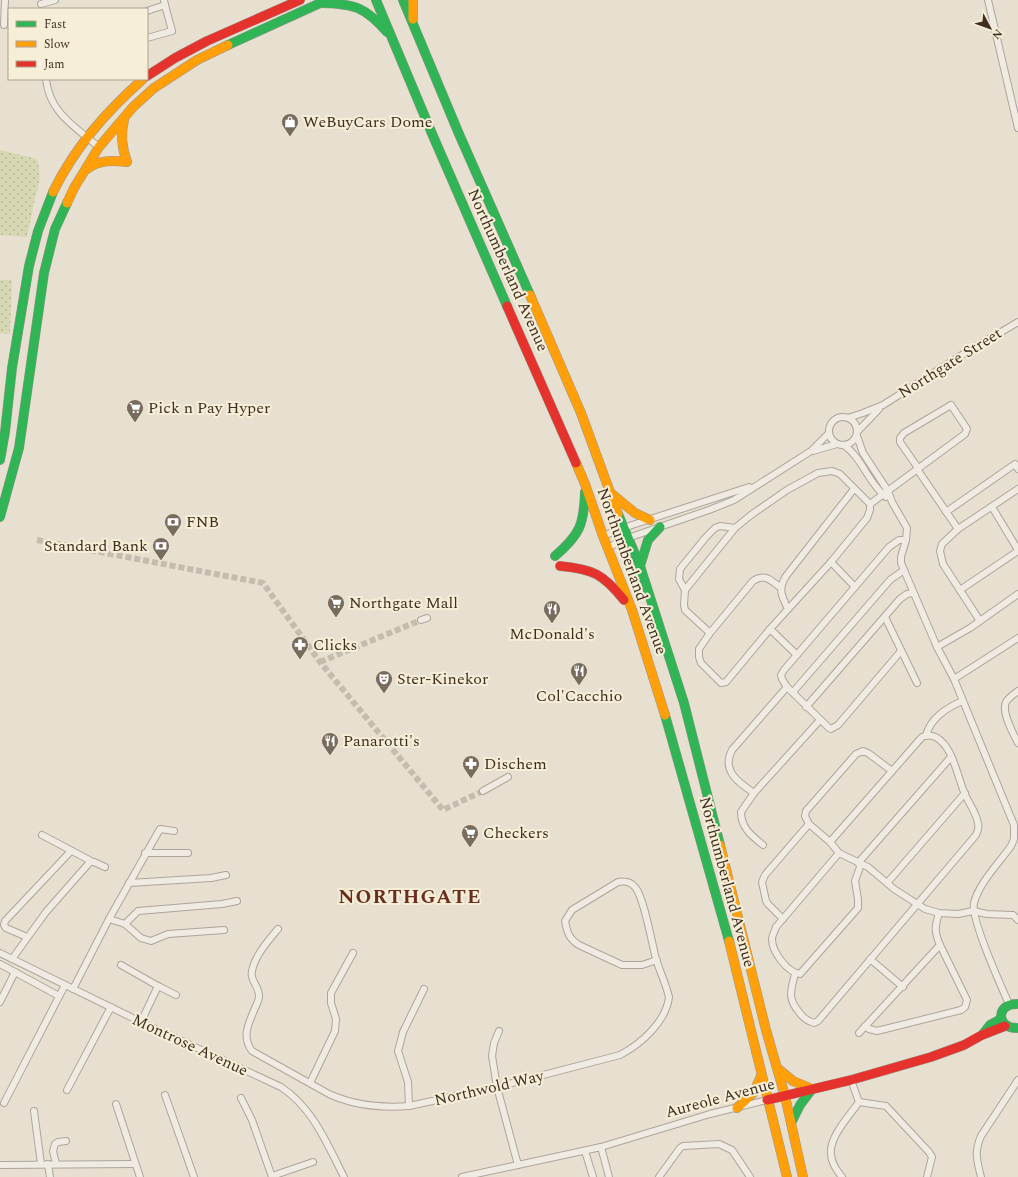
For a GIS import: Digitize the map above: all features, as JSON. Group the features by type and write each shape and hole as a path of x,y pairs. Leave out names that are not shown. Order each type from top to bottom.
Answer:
{"main road":[{"path":"148,75 174,58 207,41 300,0"},
{"name":"Northumberland Avenue","path":"376,0 433,136 585,484 607,548 632,610 663,708 722,915 787,1177"},
{"name":"Northumberland Avenue","path":"403,0 459,134 580,413 623,528 640,566 684,703 766,1030 791,1123 803,1177"},
{"path":"413,23 414,0"},
{"path":"0,517 19,448 44,273 55,229 74,188 99,146 133,107 154,88 197,60 324,2 347,3 359,7 372,15 392,38"},
{"path":"0,460 3,447 10,384 28,272 40,223 58,181 87,137 124,96 142,80"},
{"path":"83,173 89,167 100,162 112,160 127,162 120,139 125,116"},
{"path":"555,556 568,546 577,535 581,526 584,513 585,484"},
{"path":"610,492 633,512 650,520"},
{"path":"640,566 648,540 660,526"},
{"path":"560,566 583,568 595,572 605,578 632,610"},
{"path":"1013,1004 1003,1009 1003,1022 1012,1029 1017,1030"},
{"name":"Aureole Avenue","path":"768,1100 851,1080 937,1055 964,1045 1003,1022"},
{"path":"776,1067 794,1082 812,1089 800,1105 791,1123"},
{"path":"737,1108 754,1092 761,1076"}],"street":[{"path":"4,25 5,0"},
{"path":"41,4 55,0"},
{"path":"988,0 1018,128"},
{"path":"148,11 164,3 172,31 148,38"},
{"path":"46,80 53,104 62,116 99,146"},
{"name":"Northgate Street","path":"848,418 863,414 883,405 962,355 1018,322"},
{"name":"Northgate Street","path":"857,433 883,405"},
{"path":"870,504 917,468 967,432 965,426 951,405 904,433 900,438 900,442 917,468 946,512 958,529"},
{"path":"863,460 854,422 848,418 842,417 833,420 830,424 830,438 852,451 863,460 892,502 907,528 901,563 937,647 954,680 1016,824 1014,839 1011,846 982,884 976,895 973,910 992,965 1013,1004"},
{"path":"607,548 627,538 726,503 744,494 811,451 829,433"},
{"path":"811,451 851,443 857,433"},
{"path":"946,512 1015,464 1018,469"},
{"path":"710,633 685,610 685,590 735,528 787,490 818,473 827,471 840,474 870,504 868,518 831,562 788,608 726,682 721,683 701,663 699,649 710,633 753,581 759,577 765,577 780,587 783,599 788,608"},
{"path":"603,536 623,528 756,485"},
{"path":"780,587 786,576 854,489"},
{"path":"980,621 943,564 940,551 942,544 958,529 1018,489"},
{"path":"960,590 1018,550 992,507"},
{"path":"685,590 679,580 680,569 715,528 720,526 735,528"},
{"path":"901,651 834,728 828,728 806,707 787,687 781,675 892,544 899,540 906,540"},
{"path":"831,562 855,587"},
{"path":"793,692 890,580 904,570"},
{"path":"806,707 903,596 913,593"},
{"path":"937,647 980,621 1018,594"},
{"path":"885,617 917,683"},
{"path":"770,629 797,655"},
{"path":"954,680 1018,638"},
{"path":"754,793 734,778 731,771 729,756 732,750 787,687"},
{"path":"1018,691 1010,696 1004,709 1018,743"},
{"path":"926,736 928,729 935,720 948,708 962,701"},
{"path":"763,845 746,830 741,812 754,793 820,720"},
{"path":"795,974 791,990 791,1000 803,1018 814,1023 818,1021 976,835 979,825 951,757 943,742 938,738 926,736 922,737 830,842"},
{"path":"892,771 868,753 863,751 856,754 806,811 805,816 809,824 830,842 839,853 868,867 886,883 924,909 940,913 958,914 973,910 987,914 1012,915 1018,920"},
{"path":"795,974 800,974 858,908 855,881 860,863 951,757"},
{"path":"483,791 508,778"},
{"path":"886,883 965,793"},
{"path":"783,919 768,904 762,882 765,875 809,824"},
{"path":"74,989 109,919 145,853 160,829 174,831"},
{"path":"42,835 105,867"},
{"path":"27,937 6,928 4,925 5,922 71,850"},
{"path":"145,853 188,853"},
{"path":"795,974 777,957 772,939 776,927 839,853"},
{"path":"12,959 46,912 91,861"},
{"path":"129,883 211,878 226,875"},
{"name":"Northwold Way","path":"278,928 260,952 253,966 251,978 259,996 246,1032 247,1045 252,1051 341,1100 372,1105 398,1107 409,1106 497,1087 620,1055 637,1044 663,1016 668,1004 668,992 657,960 643,903 635,887 630,883 623,881 618,882 572,910 565,921 568,935 579,945 622,965 642,965 657,960"},
{"path":"125,924 138,911 222,904 237,901"},
{"path":"866,1026 869,1029 877,1031 961,1010 965,1007 967,1000 936,934 936,924 940,913"},
{"path":"109,919 125,924 140,938 151,940 168,934 224,930"},
{"path":"859,1033 903,987 940,944"},
{"name":"Montrose Avenue","path":"0,953 141,1022 281,1087 300,1102 312,1117 344,1177"},
{"path":"310,1084 335,1031 336,1019 331,1003 331,993 353,953"},
{"path":"870,959 903,987"},
{"path":"0,964 59,996"},
{"path":"121,965 176,995"},
{"path":"0,1002 15,972"},
{"path":"4,1103 64,985"},
{"path":"141,1022 158,986"},
{"path":"409,1106 408,1082 398,1051 403,1032 424,989"},
{"path":"67,1090 110,1007"},
{"path":"499,1031 492,1050 497,1087 518,1164"},
{"path":"851,1080 859,1102"},
{"path":"981,1177 976,1153 977,1145 981,1136 1018,1080"},
{"path":"165,1095 194,1177"},
{"path":"241,1098 252,1120 272,1176 313,1162"},
{"name":"Aureole Avenue","path":"462,1177 487,1174 518,1164 601,1148 710,1114 768,1100"},
{"path":"842,1177 836,1170 830,1155 832,1144 836,1135 859,1102"},
{"path":"859,1102 886,1106 929,1152 932,1157 927,1177"},
{"path":"116,1104 140,1177"},
{"path":"34,1111 45,1164 50,1177"},
{"path":"56,1164 53,1151 55,1144 66,1140"},
{"path":"659,1177 683,1146 719,1144 732,1150 750,1177"},
{"path":"601,1148 609,1177"},
{"path":"585,1151 592,1177"},
{"path":"0,1165 135,1164"}],"green space":[{"path":"0,150 37,159 39,170 38,189 27,237 0,235"},
{"path":"0,280 12,280 10,334 0,333"}],"tunnel":[{"path":"37,540 263,583 320,662 443,810 483,791"},
{"path":"320,662 421,620"}],"traffic: fast":[{"path":"228,45 327,0"},
{"path":"376,0 507,306"},
{"path":"403,0 459,134 530,295"},
{"path":"322,3 343,4 359,8 372,17 387,32"},
{"path":"0,460 5,432 12,368 29,266 38,231 53,192"},
{"path":"0,517 19,448 44,273 55,229 67,203"},
{"path":"555,556 570,542 579,528 582,521 585,492"},
{"path":"618,514 640,566 684,703 720,845"},
{"path":"640,566 648,540 660,527"},
{"path":"665,715 729,941"},
{"path":"1018,1004 1005,1007 1001,1016 1005,1025 1018,1028"},
{"path":"983,1034 990,1025 1001,1019"},
{"path":"791,1123 800,1105 812,1089"}],"traffic: slow":[{"path":"413,0 413,19"},
{"path":"67,203 74,188 99,147 133,107 154,88 197,60 228,45"},
{"path":"53,192 71,160 92,131 116,104 142,80"},
{"path":"87,169 106,161 127,162 122,141 124,120"},
{"path":"530,295 581,413 618,514"},
{"path":"576,463 632,610 665,715"},
{"path":"612,494 635,513 650,520"},
{"path":"720,845 766,1030 785,1096 803,1177"},
{"path":"729,941 787,1177"},
{"path":"777,1068 793,1081 812,1089"},
{"path":"737,1108 754,1092 761,1076"}],"traffic: jam":[{"path":"148,75 175,58 207,41 300,0"},
{"path":"507,306 576,463"},
{"path":"560,566 581,569 596,574 610,584 624,600"},
{"path":"767,1100 851,1080 931,1057 964,1045 982,1035 1005,1026"}],"place":[{"name":"WeBuyCars Dome","path":"290,137"},
{"name":"Pick n Pay Hyper","path":"135,423"},
{"name":"FNB","path":"173,537"},
{"name":"Standard Bank","path":"161,561"},
{"name":"Northgate Mall","path":"336,618"},
{"name":"McDonald's","path":"552,624"},
{"name":"Clicks","path":"300,660"},
{"name":"Col'Cacchio","path":"579,686"},
{"name":"Ster-Kinekor","path":"384,694"},
{"name":"Panarotti's","path":"330,756"},
{"name":"Dischem","path":"471,779"},
{"name":"Checkers","path":"470,848"}],"district":[{"name":"NORTHGATE","path":"410,897"}]}
